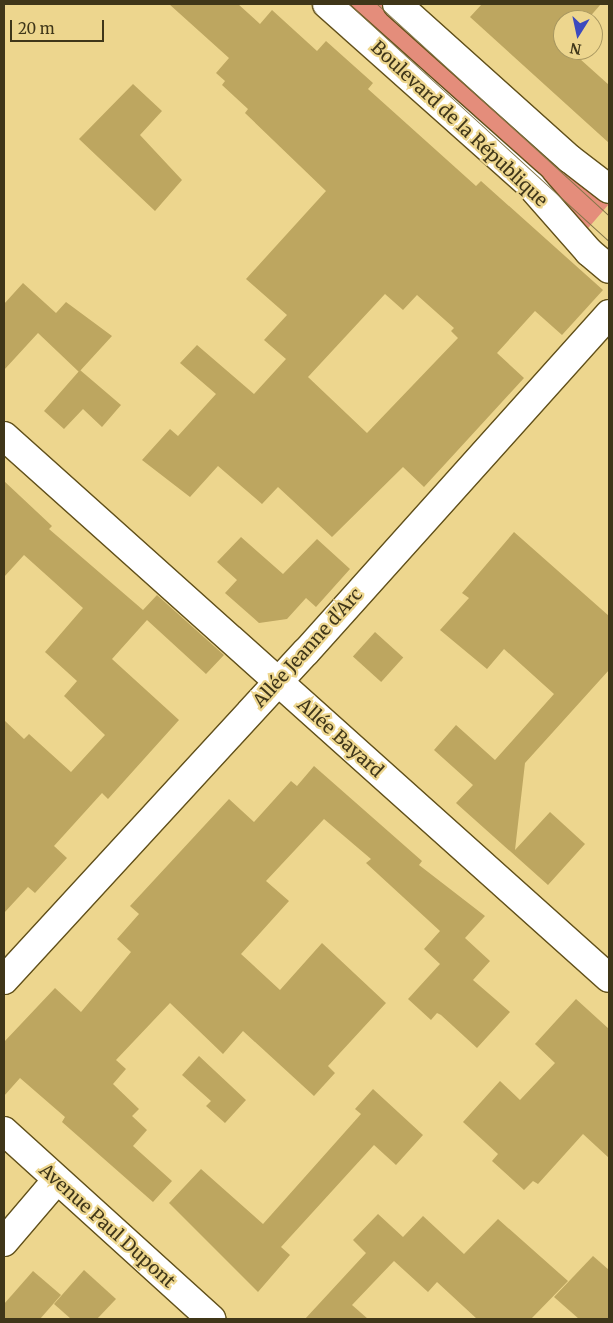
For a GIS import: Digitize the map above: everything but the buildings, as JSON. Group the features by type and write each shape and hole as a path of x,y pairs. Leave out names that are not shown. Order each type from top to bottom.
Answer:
{"street":[{"name":"Boulevard de la République","path":"327,4 531,186 588,252 609,269"},
{"path":"411,8 570,159 609,189"},
{"name":"Allée Jeanne d'Arc","path":"4,980 278,682 609,314"},
{"name":"Allée Bayard","path":"4,436 609,978"},
{"name":"Avenue Paul Dupont","path":"4,1131 56,1181 212,1319"},
{"path":"4,1242 56,1181"}],"shaded area":[{"path":"339,4 383,4 567,169 609,197 609,204 583,234"}],"tram line":[{"path":"349,4 609,241"},
{"path":"377,4 609,216"}]}
